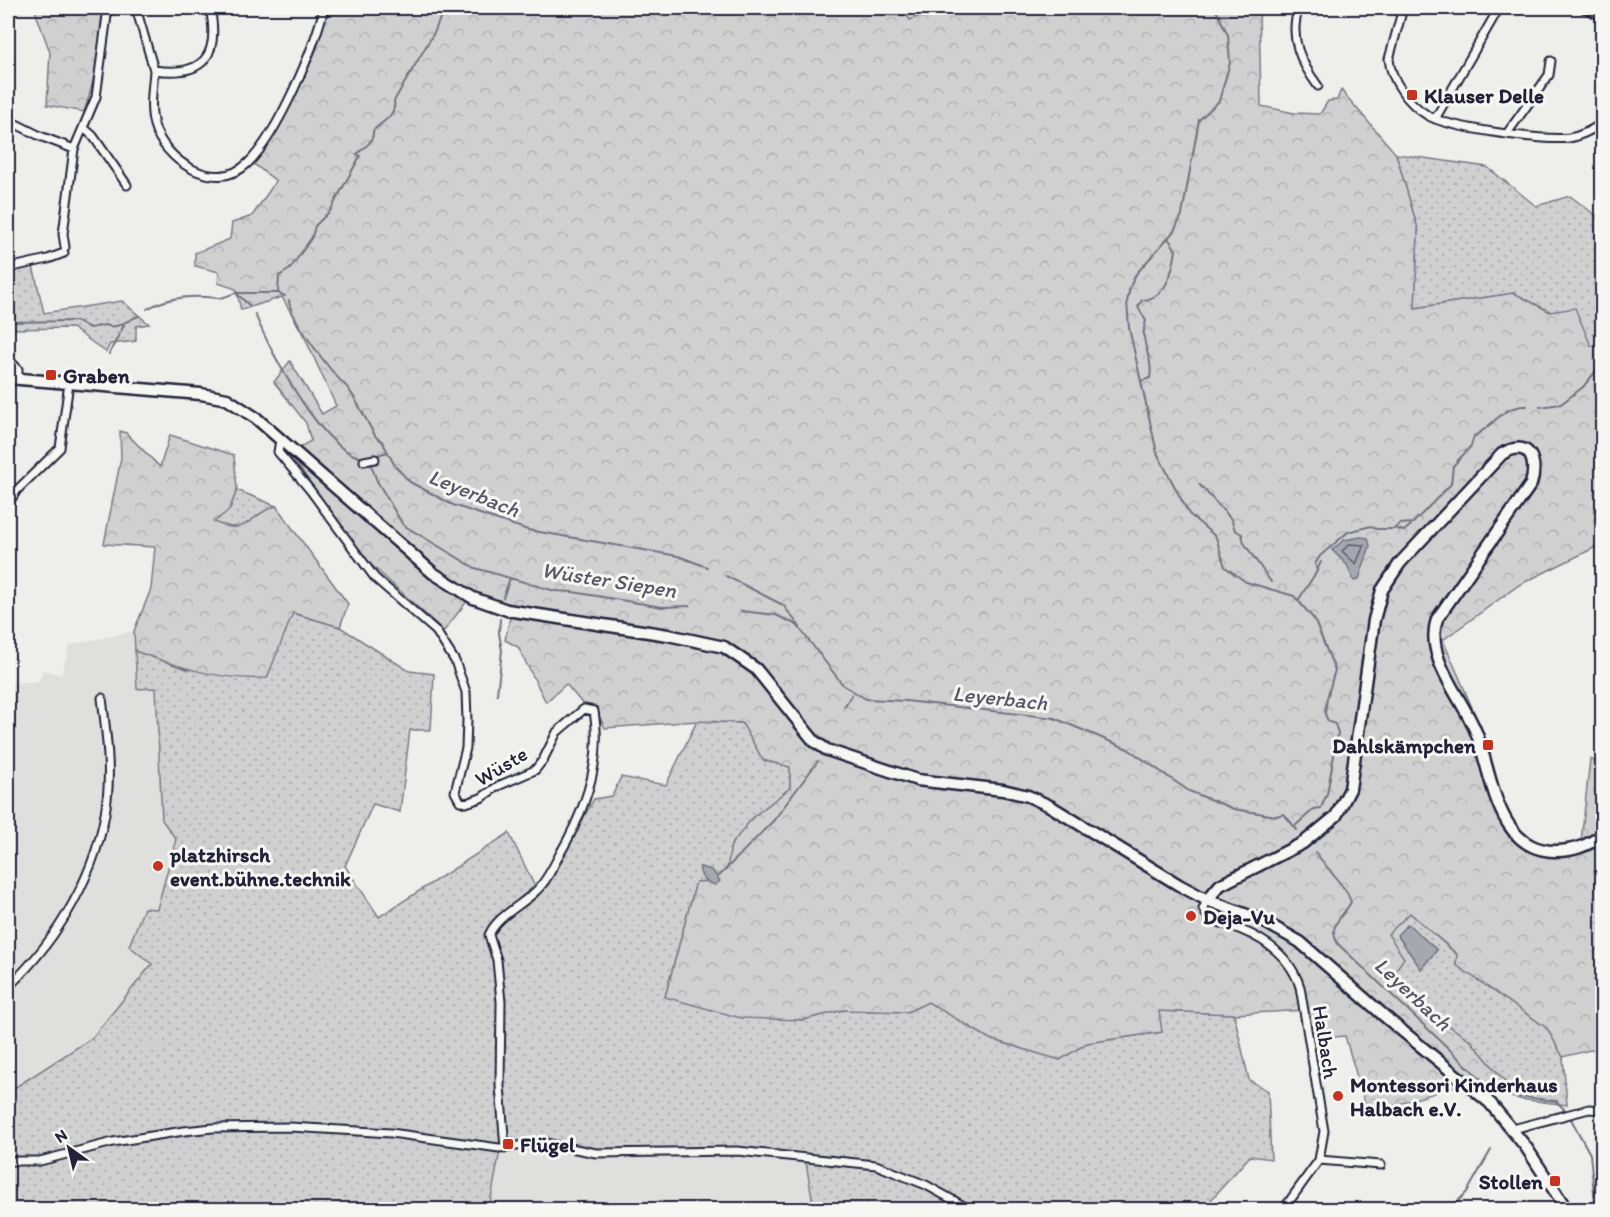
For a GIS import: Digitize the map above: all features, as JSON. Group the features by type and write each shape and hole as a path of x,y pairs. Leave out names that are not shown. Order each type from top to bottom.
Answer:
{"main road":[{"path":"13,378 216,395 243,408 256,418 433,573 473,598 507,610 668,635 724,647 756,669 814,741 827,750 917,780 1003,790 1028,796 1050,806 1207,900 1263,921 1284,932 1314,953 1389,1020 1490,1103 1513,1129 1567,1209"},
{"path":"1207,900 1230,879 1303,843 1326,826 1340,811 1350,789 1374,620 1382,590 1400,563 1502,454 1511,449 1523,449 1531,455 1535,471 1531,484 1437,619 1432,633 1434,645 1438,658 1476,732 1500,810 1508,823 1527,842 1546,851 1570,850 1602,835"}],"street":[{"path":"8,268 48,260 64,250 63,234 74,149 85,129 96,97 108,8"},
{"path":"136,8 154,70 154,122 167,150 191,168 205,174 223,175 237,171 249,162 272,129 309,54 324,8"},
{"path":"154,70 183,72 202,64 213,45 210,8"},
{"path":"1299,8 1295,25 1297,50 1304,67 1318,86"},
{"path":"1403,8 1389,59 1390,66 1408,99 1435,119 1508,132 1561,138 1580,135 1602,123"},
{"path":"1435,119 1499,8"},
{"path":"1583,8 1602,16"},
{"path":"1508,132 1549,75 1551,61"},
{"path":"8,120 74,149"},
{"path":"85,129 93,136 127,185"},
{"path":"8,359 18,369 13,378"},
{"path":"8,504 18,490 60,448 69,383"},
{"name":"Wüste","path":"280,440 278,452 310,490 375,578 436,631 455,661 466,692 466,748 455,792 460,801 466,803 481,798 498,786 529,773 543,760 562,726 584,709 594,711 595,747 590,788 583,812 538,889 496,924 490,932 501,1002 500,1086 505,1148"},
{"path":"364,461 375,459"},
{"path":"8,985 39,953 62,919 82,886 103,833 108,797 108,762 102,698"},
{"name":"Halbach","path":"1207,900 1203,909 1206,915 1243,930 1273,948 1290,965 1300,987 1324,1131 1319,1160 1283,1209"},
{"path":"1513,1129 1589,1108 1602,1110"},
{"path":"8,1161 40,1161 139,1137 213,1128 290,1127 391,1133 505,1148 545,1143 596,1153 737,1151 876,1165 933,1189 971,1209"},
{"path":"1319,1160 1382,1165"}],"shaded area":[{"path":"134,631 137,688 156,687 162,820 176,839 157,910 152,964 92,1038 8,1092 8,683 38,682 43,670 61,675 70,645"},
{"path":"500,1145 611,1150 710,1147 806,1157 814,1209 489,1210"}],"green space":[{"path":"34,8 102,8 97,61 84,112 47,105 50,52"},
{"path":"328,8 1259,8 1261,106 1294,113 1320,114 1328,101 1337,100 1341,90 1396,154 1418,229 1415,308 1514,293 1550,312 1575,308 1591,346 1602,345 1602,544 1519,585 1443,640 1484,738 1502,799 1510,817 1521,832 1536,842 1555,846 1581,842 1590,759 1602,764 1602,1047 1563,1057 1547,1028 1456,965 1457,954 1410,913 1388,934 1404,958 1396,970 1413,1002 1470,1040 1520,1099 1459,1085 1368,1114 1345,1036 1312,1039 1306,1010 1234,1014 1159,1011 1162,1032 1087,1043 1060,1060 990,1039 928,1002 907,1012 843,1010 803,1020 741,1018 665,997 696,882 713,881 727,869 731,845 753,817 790,788 790,767 763,760 742,723 697,721 605,728 596,710 586,708 566,684 546,702 518,647 505,640 510,618 467,601 444,631 367,561 289,453 311,441 306,423 274,382 290,361 322,414 336,406 305,338 282,297 241,310 236,289 218,283 219,272 195,266 195,253 230,239 232,223 252,216 276,181 254,164 294,100 317,48"},
{"path":"901,8 940,8 910,20"},
{"path":"1396,154 1487,167 1536,206 1570,196 1602,220 1602,345 1591,346 1551,312 1514,293 1415,308 1418,229"},
{"path":"33,266 44,313 122,301 149,324 136,326 136,341 110,344 106,352 72,328 8,329 8,271"},
{"path":"120,431 126,433 160,467 170,435 234,455 237,490 229,510 214,522 225,526 241,526 276,506 348,604 340,627 293,613 267,678 216,675 135,651 134,631 151,589 155,547 104,544 121,458"},
{"path":"237,490 276,506 241,526 225,526 213,522 229,510"},
{"path":"293,613 340,627 409,671 434,674 431,730 410,730 400,812 373,804 345,866 379,917 509,833 538,893 547,883 594,799 612,796 621,777 666,785 697,721 742,723 763,760 790,767 790,788 753,817 731,845 728,869 713,881 696,882 665,997 803,1020 843,1010 907,1012 928,1002 990,1039 1060,1060 1087,1043 1162,1032 1158,1011 1234,1014 1249,1080 1268,1091 1271,1159 1250,1156 1203,1209 814,1209 805,1157 710,1147 611,1150 501,1145 489,1209 8,1210 8,1092 92,1038 152,964 129,946 144,908 157,909 176,839 162,820 156,688 137,689 135,651 189,670"},
{"path":"1410,913 1457,955 1456,965 1547,1028 1563,1057 1567,1105 1520,1099 1470,1040 1413,1002 1395,970 1387,934"}],"water":[{"path":"1368,538 1370,546 1359,579 1354,581 1347,565 1332,550 1344,540"},
{"path":"700,867 712,870 720,881 715,885 706,881 701,874"},
{"path":"1408,924 1437,950 1421,969 1397,935"}],"waterway":[{"path":"278,293 279,276 290,269 312,237 315,226 330,211 360,156 357,154 370,142 373,131 391,115 394,101 435,31 444,8"},
{"path":"860,8 883,14 900,15 922,8"},
{"path":"1215,8 1228,35 1230,63 1219,101 1199,120 1182,215 1174,231 1136,274 1130,287 1127,302 1129,328 1157,453 1189,514 1216,537 1225,567 1246,582 1294,596 1314,619 1335,670 1325,714 1328,721 1335,724 1338,733 1327,794 1321,808 1314,809 1295,826"},
{"path":"1141,381 1150,378 1151,370 1144,335 1146,321 1138,307 1142,300 1157,295 1171,274 1176,250 1168,238"},
{"path":"236,293 278,293 285,296"},
{"name":"Leyerbach","path":"147,309 172,299 220,298 236,293 250,306"},
{"name":"Leyerbach","path":"289,300 303,332 349,389 395,466 410,482 453,505 528,530 678,556 707,567"},
{"name":"Leyerbach","path":"255,314 285,374 315,420 332,439 348,452 364,458"},
{"name":"Leyerbach","path":"8,322 75,321 90,328 114,326 139,316"},
{"path":"109,354 124,325"},
{"path":"1540,407 1561,404 1583,387 1600,366 1598,343 1602,337"},
{"path":"1299,599 1317,571 1315,564 1320,556 1348,532 1371,526 1376,529 1394,529 1400,524 1413,523 1451,484 1453,466 1471,446 1474,436 1511,409 1527,406"},
{"path":"375,456 387,452"},
{"name":"Leyerbach","path":"370,462 377,481 403,525 475,568 555,591 662,607 689,606"},
{"path":"1199,484 1231,519 1235,530 1242,534 1244,543 1271,582"},
{"path":"1397,529 1404,531 1411,525"},
{"path":"1317,570 1321,562"},
{"path":"726,576 783,605 800,627"},
{"name":"Wüster Siepen","path":"503,598 510,578"},
{"name":"Leyerbach","path":"741,611 776,615 797,625 843,685 866,699 906,701 1054,718 1128,749 1189,791 1234,809 1276,816 1284,814 1297,830"},
{"name":"Wüster Siepen","path":"497,694 502,651 499,633 500,619"},
{"path":"844,707 852,694"},
{"path":"719,876 774,820 818,761"},
{"name":"Leyerbach","path":"1315,852 1347,892 1351,902 1335,926 1334,931 1338,944 1483,1081 1509,1095 1556,1101 1565,1110"},
{"name":"Leyerbach","path":"1571,1119 1590,1154 1595,1203 1602,1210"},
{"path":"1449,1210 1467,1192 1491,1150"}],"place":[{"name":"Klauser Delle","path":"1412,95"},
{"name":"Graben","path":"51,375"},
{"name":"Dahlskämpchen","path":"1488,745"},
{"name":"platzhirsch event.bühne.technik","path":"158,866"},
{"name":"Deja-Vu","path":"1191,916"},
{"name":"Montessori Kinderhaus Halbach e.V.","path":"1338,1096"},
{"name":"Flügel","path":"508,1144"},
{"name":"Stollen","path":"1555,1181"}]}
